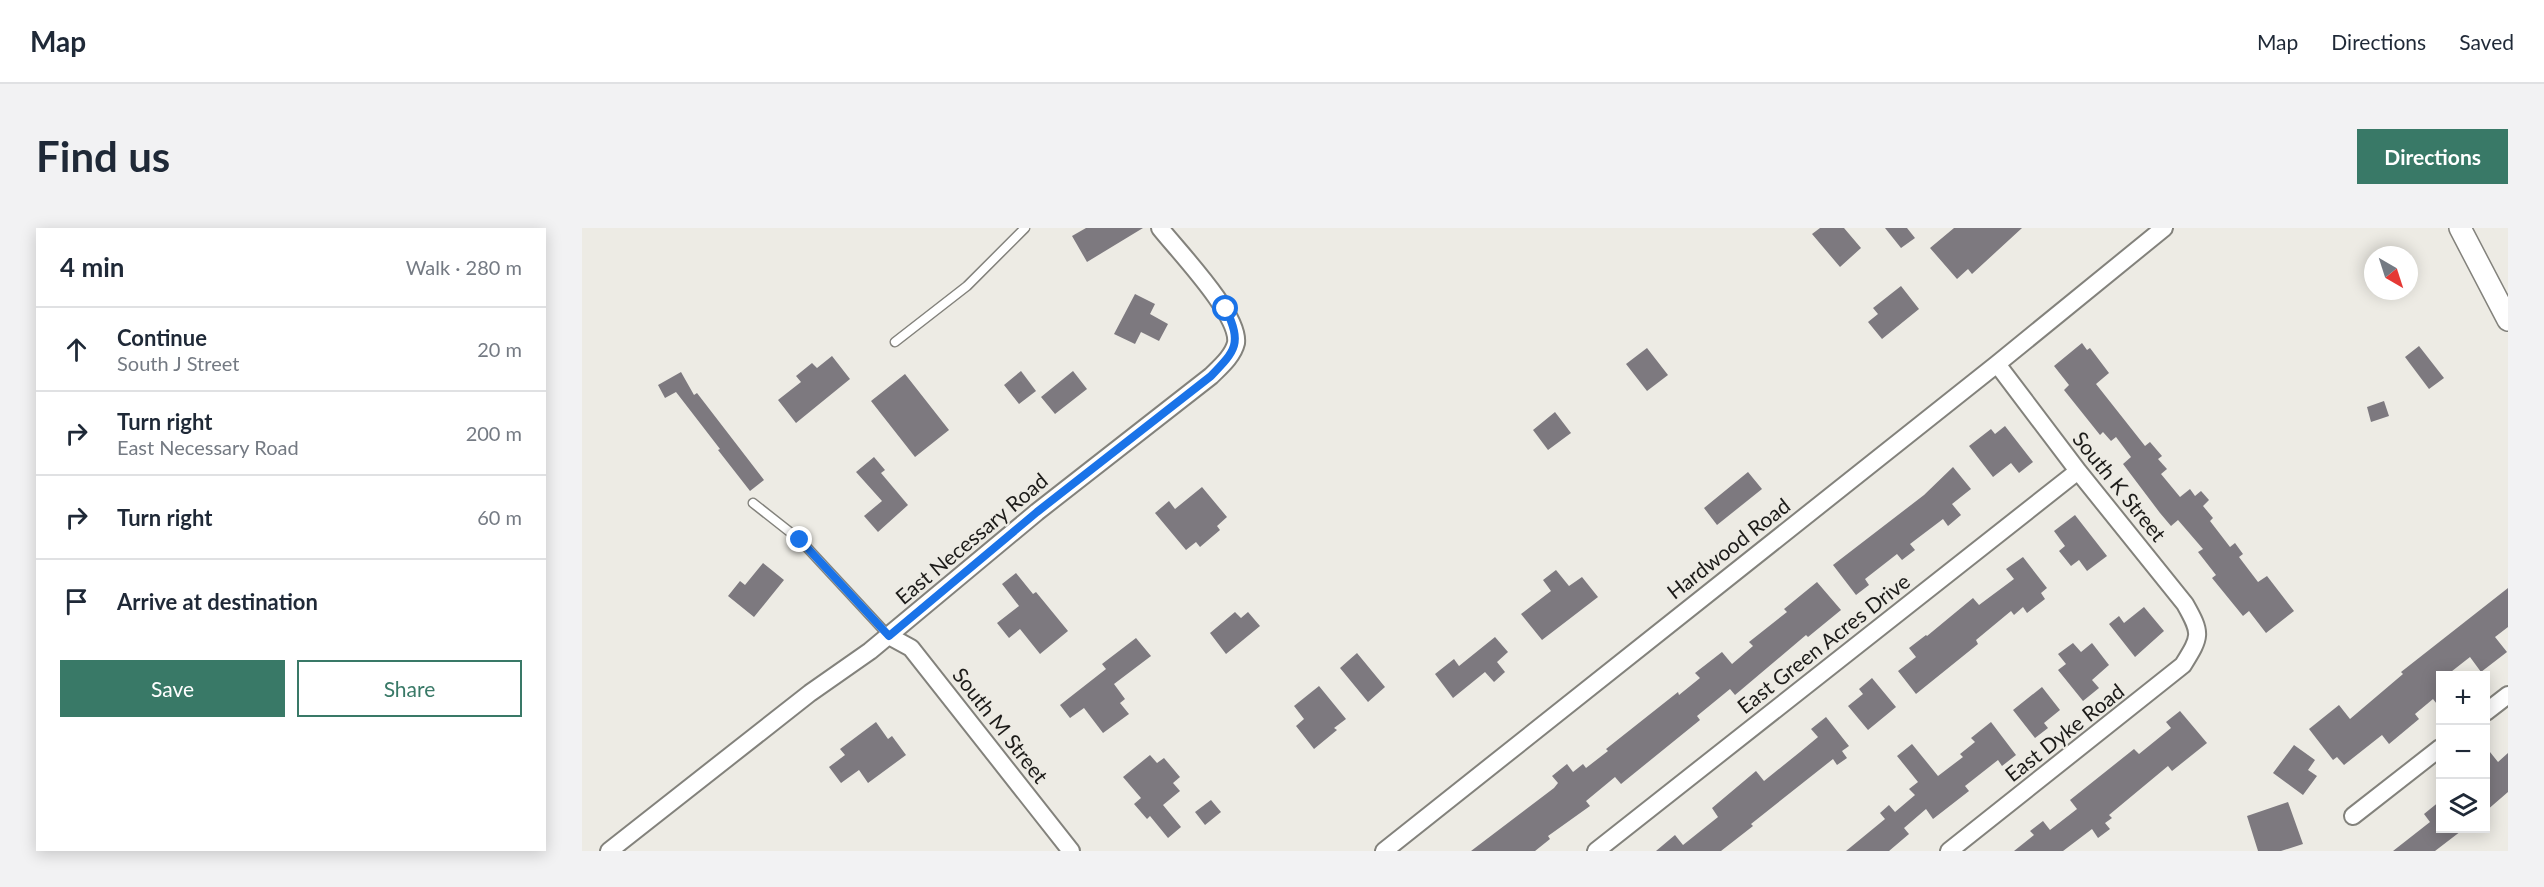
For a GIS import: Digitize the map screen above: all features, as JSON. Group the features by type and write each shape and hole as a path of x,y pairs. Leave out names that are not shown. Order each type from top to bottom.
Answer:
{"street":[{"name":"East Necessary Road","path":"609,851 810,693 889,636 1037,512 1211,376 1229,357 1236,339 1234,327 1226,309 1160,228"},
{"name":"Hardwood Road","path":"1384,851 1997,364 2164,228"},
{"path":"2460,228 2508,320"},
{"name":"South K Street","path":"1997,364 2078,471 2185,604 2195,621 2198,641"},
{"name":"East Green Acres Drive","path":"1596,851 2078,471"},
{"name":"South M Street","path":"889,636 912,648 1071,851"},
{"name":"East Dyke Road","path":"1949,851 2183,665 2198,641"},
{"path":"2490,709 2508,695"},
{"path":"2353,816 2436,751"}],"lane":[{"path":"895,342 967,286 1025,228"},
{"path":"753,502 800,540 889,636"}],"building":[{"path":"1086,228 1143,228 1087,262 1072,236"},
{"path":"1820,228 1844,228 1861,248 1840,267 1812,234"},
{"path":"1885,228 1907,228 1915,238 1901,248"},
{"path":"1954,228 2022,228 1972,274 1968,269 1957,279 1930,248"},
{"path":"1901,286 1919,309 1882,339 1868,322 1878,314 1873,308"},
{"path":"1135,294 1155,304 1150,314 1168,324 1159,341 1141,332 1135,344 1114,334"},
{"path":"2082,343 2087,350 2090,348 2109,373 2096,384 2145,446 2150,442 2162,456 2158,459 2167,469 2161,474 2180,497 2190,489 2195,496 2201,491 2209,500 2203,506 2213,518 2210,521 2230,547 2235,543 2243,554 2239,557 2258,582 2267,576 2294,611 2266,633 2249,611 2243,616 2212,578 2216,575 2198,552 2203,549 2178,520 2171,526 2160,513 2123,464 2131,457 2116,437 2111,441 2103,432 2100,435 2064,390 2069,385 2054,366"},
{"path":"2419,346 2444,378 2429,389 2405,357"},
{"path":"1647,348 1668,375 1647,391 1626,364"},
{"path":"832,356 850,379 796,423 778,400 801,382 796,376 812,363 817,368"},
{"path":"1021,371 1036,391 1019,404 1004,385"},
{"path":"1073,371 1087,389 1055,414 1041,397"},
{"path":"681,372 694,395 697,393 764,480 750,491 676,392 665,398 658,385"},
{"path":"905,374 949,430 915,457 871,401"},
{"path":"2384,401 2389,416 2371,422 2367,407"},
{"path":"1555,412 1571,433 1548,450 1533,430"},
{"path":"2005,426 2033,462 2019,473 2011,463 1993,477 1969,446 1991,429 1995,434"},
{"path":"874,457 885,470 881,473 908,505 878,532 864,516 882,501 856,472"},
{"path":"1953,467 1971,489 1952,504 1961,515 1948,526 1943,519 1910,544 1915,550 1902,560 1897,554 1865,579 1869,585 1856,595 1833,565 1924,495"},
{"path":"1748,472 1762,489 1717,525 1704,508"},
{"path":"1202,487 1227,517 1217,526 1220,530 1200,547 1196,542 1186,550 1155,513 1169,501 1175,509"},
{"path":"2075,515 2107,556 2087,571 2079,560 2071,566 2059,551 2065,546 2054,531"},
{"path":"2023,557 2047,588 2041,593 2045,599 2027,613 2023,607 2014,615 2011,611 1976,640 1978,644 1916,694 1898,671 1916,657 1909,648 1973,598 1979,605 2014,579 2006,569"},
{"path":"763,563 784,580 754,617 728,596 740,581 745,585"},
{"path":"1556,570 1569,586 1582,577 1598,597 1542,640 1521,614 1551,591 1543,580"},
{"path":"1016,573 1033,594 1036,592 1068,631 1040,654 1020,629 1009,638 997,623 1019,606 1002,584"},
{"path":"1817,582 1841,610 1808,637 1806,635 1735,695 1730,689 1697,716 1700,720 1621,784 1615,777 1586,801 1590,806 1548,836 1550,839 1535,851 1471,851 1554,788 1558,783 1552,776 1567,764 1573,772 1583,764 1586,768 1608,751 1606,749 1678,692 1679,695 1700,678 1695,673 1722,652 1732,664 1753,646 1749,642 1787,612 1784,609"},
{"path":"2508,588 2508,627 2495,637 2507,652 2482,671 2470,657 2452,671 2436,671 2436,703 2433,699 2415,714 2419,719 2389,744 2382,735 2344,765 2337,757 2333,760 2309,729 2339,705 2350,719 2403,674 2401,672"},
{"path":"2144,607 2164,631 2135,657 2109,624 2119,616 2124,623"},
{"path":"1235,612 1241,618 1248,612 1260,626 1226,654 1210,633"},
{"path":"1495,637 1508,652 1497,662 1505,672 1494,682 1485,672 1453,698 1435,674 1454,659 1459,666"},
{"path":"1136,638 1151,656 1114,684 1125,699 1120,703 1129,714 1103,733 1084,708 1070,718 1060,705 1106,669 1102,664"},
{"path":"2073,643 2081,652 2092,643 2109,665 2092,680 2099,688 2083,701 2058,670 2066,664 2058,654"},
{"path":"1357,653 1385,687 1368,702 1340,668"},
{"path":"1872,678 1896,707 1868,730 1848,706 1863,694 1859,689"},
{"path":"1319,686 1346,719 1334,728 1337,730 1314,749 1296,726 1304,719 1294,706"},
{"path":"2042,687 2060,710 2044,723 2048,728 2035,738 2013,710"},
{"path":"2180,711 2207,743 2172,771 2168,766 2109,815 2112,818 2105,823 2110,829 2098,838 2092,829 2063,851 2014,851 2034,835 2030,831 2043,821 2050,830 2077,809 2070,800 2134,749 2139,754 2171,728 2166,722"},
{"path":"1826,717 1849,746 1842,751 1847,758 1837,765 1833,759 1751,824 1753,826 1721,851 1656,851 1675,835 1683,845 1718,817 1712,808 1756,771 1764,781 1818,737 1811,729"},
{"path":"876,722 888,739 892,736 906,755 868,783 859,770 841,783 829,767 845,755 840,749"},
{"path":"1991,722 2016,755 2002,766 1998,760 1965,786 1969,791 1933,819 1926,809 1904,828 1909,834 1889,851 1846,851 1885,819 1880,813 1889,805 1895,812 1915,795 1909,789 1918,782 1897,756 1912,744 1938,776 1963,757 1960,754 1975,742 1971,738"},
{"path":"2294,745 2315,760 2308,770 2317,776 2303,795 2273,773"},
{"path":"2490,752 2498,762 2508,753 2508,792 2490,808"},
{"path":"1150,755 1157,763 1164,758 1180,777 1173,783 1180,791 1163,805 1181,827 1168,838 1150,816 1147,819 1134,804 1141,798 1123,777"},
{"path":"1211,800 1221,812 1205,825 1195,812"},
{"path":"2288,802 2303,844 2281,851 2258,851 2247,816"},
{"path":"2436,804 2436,833 2458,833 2435,851 2393,851 2430,822 2424,814"}],"route":[{"path":"800,540 889,636 1037,512 1211,376 1229,357 1235,346 1234,327 1226,309"}]}
